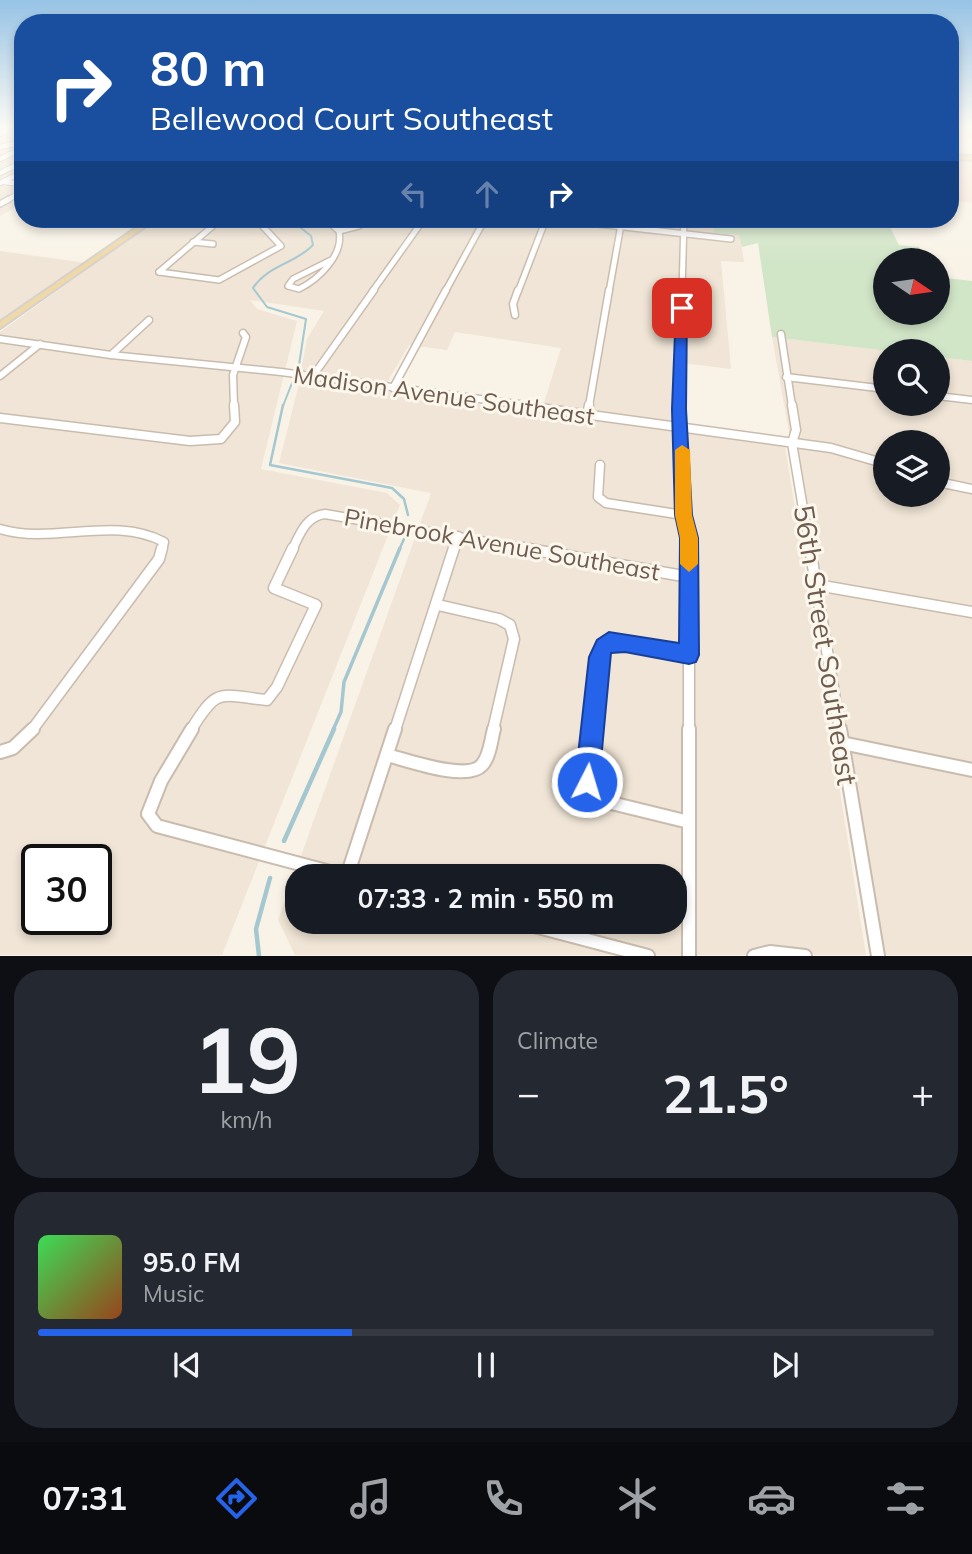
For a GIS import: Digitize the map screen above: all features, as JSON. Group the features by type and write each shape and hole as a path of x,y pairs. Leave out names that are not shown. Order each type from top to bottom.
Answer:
{"main road":[{"path":"0,327 140,228"}],"street":[{"path":"210,228 159,272 223,278 281,246 265,228"},
{"path":"331,260 293,279 288,286 306,287 331,260 342,243 340,231 336,228"},
{"path":"340,231 351,228"},
{"path":"313,376 418,228"},
{"path":"393,388 480,228"},
{"path":"515,315 513,304 543,228"},
{"path":"587,415 620,228"},
{"path":"655,228 731,239"},
{"path":"683,228 681,427 683,515 689,538 690,956"},
{"path":"193,242 213,244"},
{"path":"111,355 149,320"},
{"path":"0,418 190,442 220,439 235,422 232,386 235,367 246,337 243,333"},
{"name":"56th Street Southeast","path":"781,334 796,430 792,443 878,956"},
{"name":"Madison Avenue Southeast","path":"0,339 111,355 313,376 681,427 831,448 873,460"},
{"path":"0,376 40,344"},
{"path":"786,377 873,387"},
{"path":"950,397 972,400"},
{"path":"600,465 598,497 606,503 683,515"},
{"path":"950,484 972,489"},
{"name":"Pinebrook Avenue Southeast","path":"303,864 158,825 148,814 161,781 209,701 219,695 267,699 277,687 316,605 309,599 279,593 274,588 276,579 307,522 315,515 325,514 458,536 689,577"},
{"path":"0,529 17,534 49,536 92,531 132,533 164,542 159,559 28,736 13,748 0,752"},
{"path":"352,864 438,605 458,536"},
{"path":"817,585 972,612"},
{"path":"387,755 439,768 471,771 481,767 488,754 514,639 510,625 499,619 438,605"},
{"path":"689,655 625,643 609,642 604,646 600,657 587,782 595,799 606,804 689,822"},
{"path":"842,743 972,770"},
{"path":"565,934 648,956"},
{"path":"754,956 770,952 805,956"}],"shaded area":[{"path":"0,172 14,172 14,208 0,216"},
{"path":"959,172 972,172 972,203 959,202"},
{"path":"145,228 714,228 714,233 740,235 744,262 721,261 731,369 675,362 673,422 544,403 561,348 455,332 447,350 409,345 387,383 301,370 307,339 324,311 250,300 257,309 297,321 261,469 387,493 400,505 222,955 0,955 0,332"},
{"path":"0,251 86,263 0,323"},
{"path":"772,337 873,349 873,416 950,416 950,358 972,361 972,955 883,955"},
{"path":"300,380 785,446 866,955 295,955 278,920 285,900 285,934 687,934 687,864 298,864 431,493 279,463"}],"green space":[{"path":"714,228 890,228 899,245 920,248 873,248 873,326 950,326 950,278 972,281 972,361 950,358 950,339 873,339 873,349 772,337 758,243 742,247 739,235 714,233"}],"waterway":[{"path":"299,365 306,319 267,307 253,288 266,274 313,245 311,236 301,228"},
{"path":"283,406 292,383"},
{"path":"283,405 270,465 392,488 404,499 408,515"},
{"path":"399,550 404,539"},
{"path":"333,730 341,712 344,682 400,548"},
{"path":"284,841 334,729"},
{"path":"259,956 256,929 270,878"}],"slow traffic":[{"path":"682,450 683,515 689,538 689,564"}],"route":[{"path":"587,782 600,657 604,646 609,642 625,643 689,655 689,538 683,515 683,459 679,409 682,308"}]}
